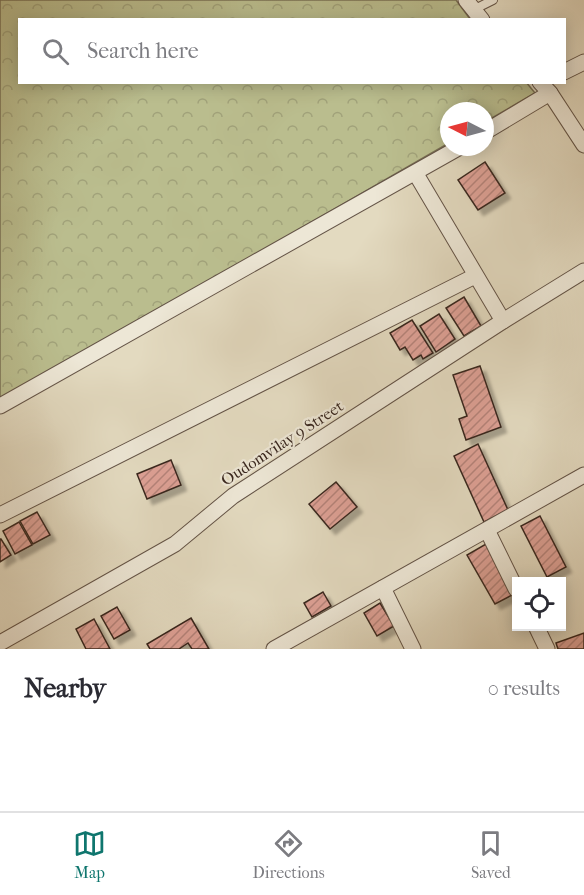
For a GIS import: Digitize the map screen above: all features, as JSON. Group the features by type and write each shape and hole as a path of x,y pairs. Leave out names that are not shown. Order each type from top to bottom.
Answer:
{"street":[{"path":"566,71 584,62"},
{"path":"494,125 544,86 584,145"},
{"path":"0,406 445,156"},
{"path":"416,174 503,321"},
{"name":"Oudomvilay 9 Street","path":"0,643 175,544 233,496 503,321 584,272"},
{"path":"0,515 476,276"},
{"path":"275,649 584,475"},
{"path":"487,530 512,581"},
{"path":"383,588 413,649"},
{"path":"538,631 547,649"}],"lane":[{"path":"473,10 493,0"}],"green space":[{"path":"0,0 456,0 469,18 18,18 18,84 528,84 535,93 494,117 494,102 440,102 440,148 0,402"}],"building":[{"path":"485,162 505,193 478,210 458,180"},
{"path":"464,297 481,326 464,336 446,308"},
{"path":"439,314 455,339 436,352 420,326"},
{"path":"412,320 433,353 423,359 421,355 413,360 405,347 400,350 390,333"},
{"path":"480,366 501,427 466,440 459,419 467,416 453,375"},
{"path":"478,444 508,510 484,522 454,456"},
{"path":"171,460 181,485 147,499 137,474"},
{"path":"336,482 357,507 330,529 309,504"},
{"path":"37,512 50,535 33,544 20,521"},
{"path":"540,516 566,567 547,577 521,526"},
{"path":"19,522 32,545 15,554 3,531"},
{"path":"0,539 11,555 0,562"},
{"path":"486,544 512,590 512,595 495,604 467,555"},
{"path":"323,592 331,606 312,617 304,603"},
{"path":"380,603 394,626 377,636 364,613"},
{"path":"117,607 130,630 114,639 101,616"},
{"path":"191,618 209,649 192,649 188,643 179,649 150,649 147,644"},
{"path":"94,619 110,649 86,649 76,629"},
{"path":"584,633 584,649 558,649 556,643"}]}
